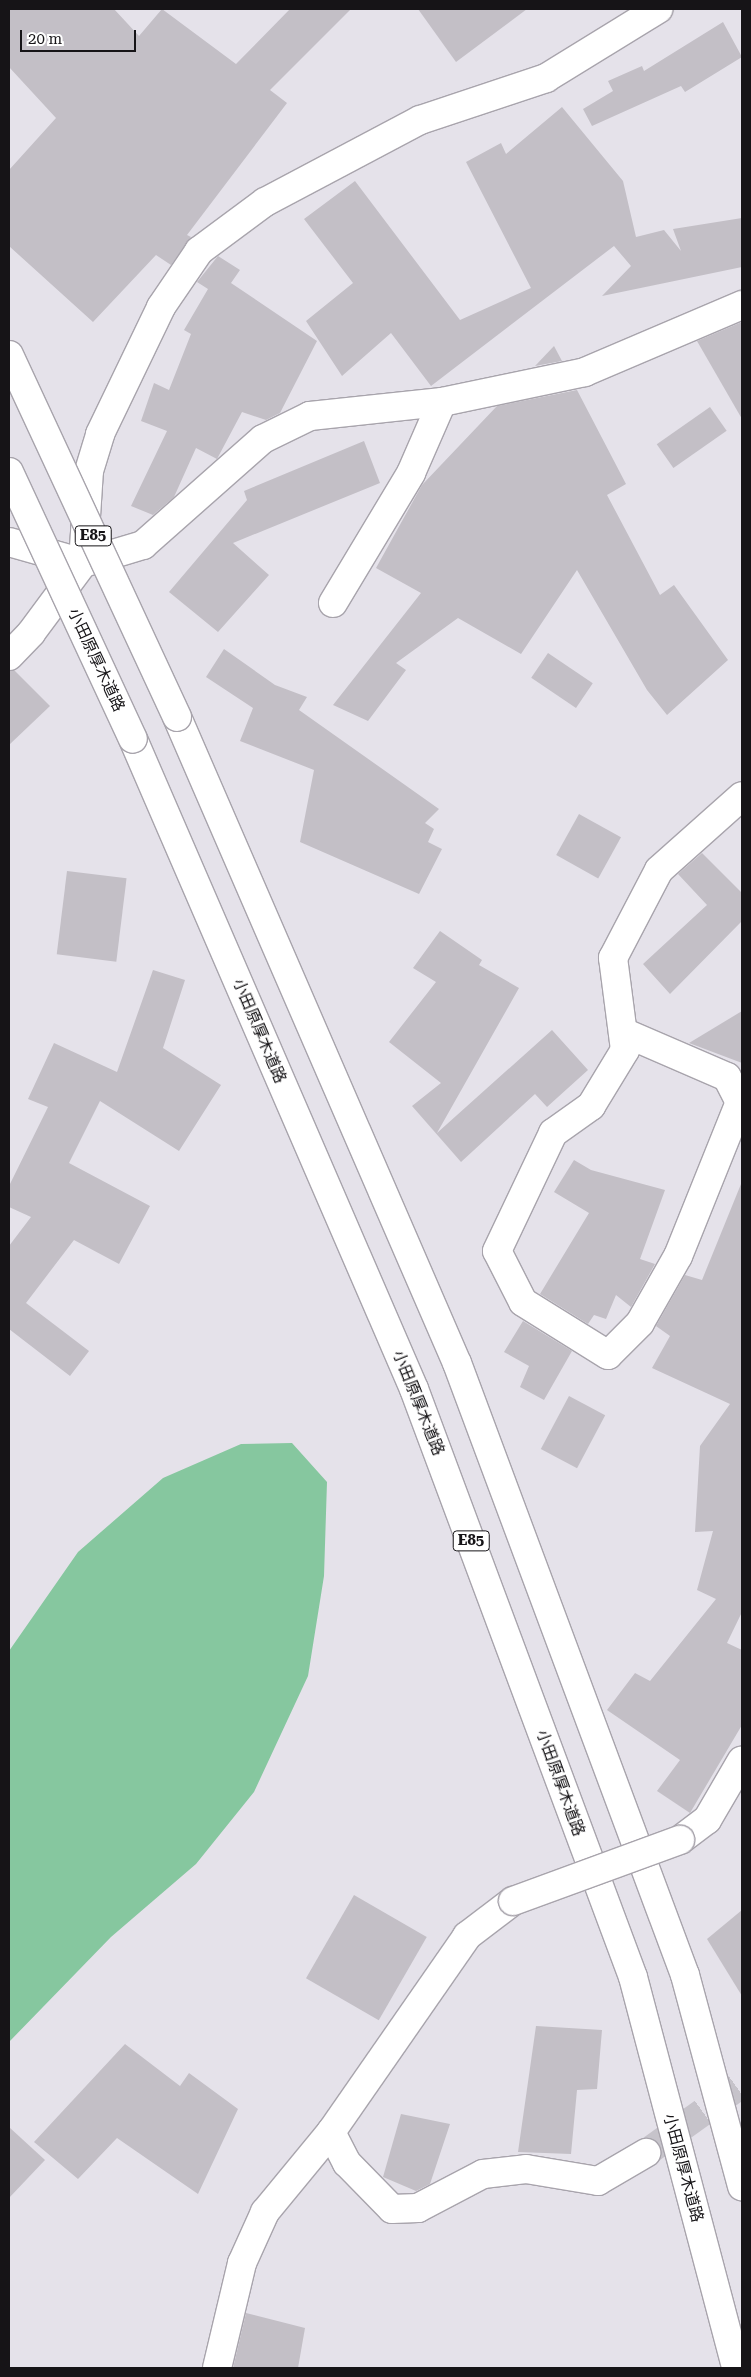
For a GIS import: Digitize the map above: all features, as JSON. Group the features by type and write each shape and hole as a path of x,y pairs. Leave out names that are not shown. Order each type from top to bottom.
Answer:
{"main road":[{"path":"9,656 32,633 83,563 89,471 100,434 160,307 199,251 265,202 420,120 546,78 658,9"},
{"path":"9,542 83,563 143,545 263,439 310,416 442,402 585,372 742,305"},
{"name":"E85","path":"9,355 177,717 457,1363 685,1975 742,2186"},
{"path":"333,603 411,473 442,402"},
{"name":"小田原厚木道路","path":"9,472 133,739 414,1389 632,1977 736,2368"},
{"path":"623,1032 727,1077 740,1102 678,1256 640,1324 608,1355 523,1302 498,1251 553,1133 591,1106 605,1088 625,1050 613,958 659,870 742,796"},
{"path":"217,2368 242,2263 265,2212 331,2132 415,2006 467,1936 513,1901 680,1840 707,1820 742,1760"},
{"path":"331,2132 347,2163 392,2209 418,2208 483,2174 526,2169 598,2181 646,2154"}],"green space":[{"path":"292,1443 327,1482 324,1576 308,1676 254,1792 196,1864 111,1937 9,2042 9,1651 78,1552 163,1478 241,1444"}],"building":[{"path":"9,9 114,9 139,36 162,9 236,64 290,9 351,9 270,90 287,103 187,235 191,237 171,265 156,255 93,322 9,246 9,170 56,118 9,67"},
{"path":"418,9 527,9 456,62"},
{"path":"723,22 742,57 685,92 681,86 592,126 583,109 613,91 608,81 642,66 644,71"},
{"path":"562,107 623,181 636,237 664,230 681,251 673,229 742,218 742,267 602,296 631,266 614,246 431,386 391,333 342,376 306,321 353,283 304,219 355,181 460,320 531,288 466,162 501,143 506,154"},
{"path":"218,256 240,270 231,283 317,341 280,413 266,420 242,412 217,459 196,448 174,497 153,515 131,506 167,431 141,421 154,383 169,390 191,334 184,330 208,289 197,282"},
{"path":"742,322 742,419 697,341"},
{"path":"554,346 562,361 535,366"},
{"path":"577,390 626,484 607,495 660,595 674,585 728,660 667,715 647,690 577,570 521,654 458,618 396,663 406,670 368,721 333,705 421,593 376,568 422,485 497,406"},
{"path":"710,407 727,431 673,468 657,444"},
{"path":"364,441 380,483 233,543 269,575 218,632 169,592 247,500 244,491"},
{"path":"224,649 275,685 307,697 299,710 439,809 425,823 434,829 428,842 442,849 419,894 300,842 314,770 240,741 253,708 206,677"},
{"path":"548,653 593,683 576,708 531,678"},
{"path":"14,670 50,706 9,745 9,671"},
{"path":"579,814 621,837 598,878 556,855"},
{"path":"702,853 742,893 742,921 670,994 643,964 707,905 678,874"},
{"path":"67,871 127,878 116,962 57,954"},
{"path":"440,931 482,960 479,965 519,988 437,1133 552,1030 588,1070 547,1107 535,1094 461,1162 412,1106 441,1083 389,1042 436,982 413,968"},
{"path":"153,970 185,980 163,1048 221,1085 179,1151 100,1101 69,1163 150,1206 119,1264 74,1240 26,1303 89,1351 70,1376 9,1329 9,1246 31,1217 9,1207 9,1186 48,1107 28,1099 54,1043 117,1072"},
{"path":"742,1011 742,1063 689,1043"},
{"path":"574,1160 591,1170 665,1190 640,1259 655,1264 631,1307 616,1295 606,1319 594,1315 588,1324 540,1294 589,1213 554,1192"},
{"path":"741,1184 742,1612 727,1643 742,1650 742,1725 690,1813 657,1791 680,1760 607,1710 635,1673 650,1681 716,1599 697,1590 713,1531 695,1532 700,1446 730,1404 652,1368 670,1336 656,1326 685,1275 702,1280"},
{"path":"523,1321 572,1351 544,1400 520,1387 529,1366 504,1352"},
{"path":"569,1396 605,1415 577,1468 541,1449"},
{"path":"354,1895 427,1937 379,2020 306,1978"},
{"path":"742,1910 742,1996 707,1939"},
{"path":"536,2026 602,2030 597,2089 577,2090 571,2154 518,2152"},
{"path":"125,2044 180,2086 189,2073 238,2109 198,2194 117,2138 78,2179 34,2142"},
{"path":"401,2114 450,2124 430,2184 416,2191 383,2177"},
{"path":"9,2127 45,2160 9,2198"},
{"path":"246,2313 305,2328 298,2368 233,2368"}],"tunnel":[{"path":"646,2153 742,2084"}]}
